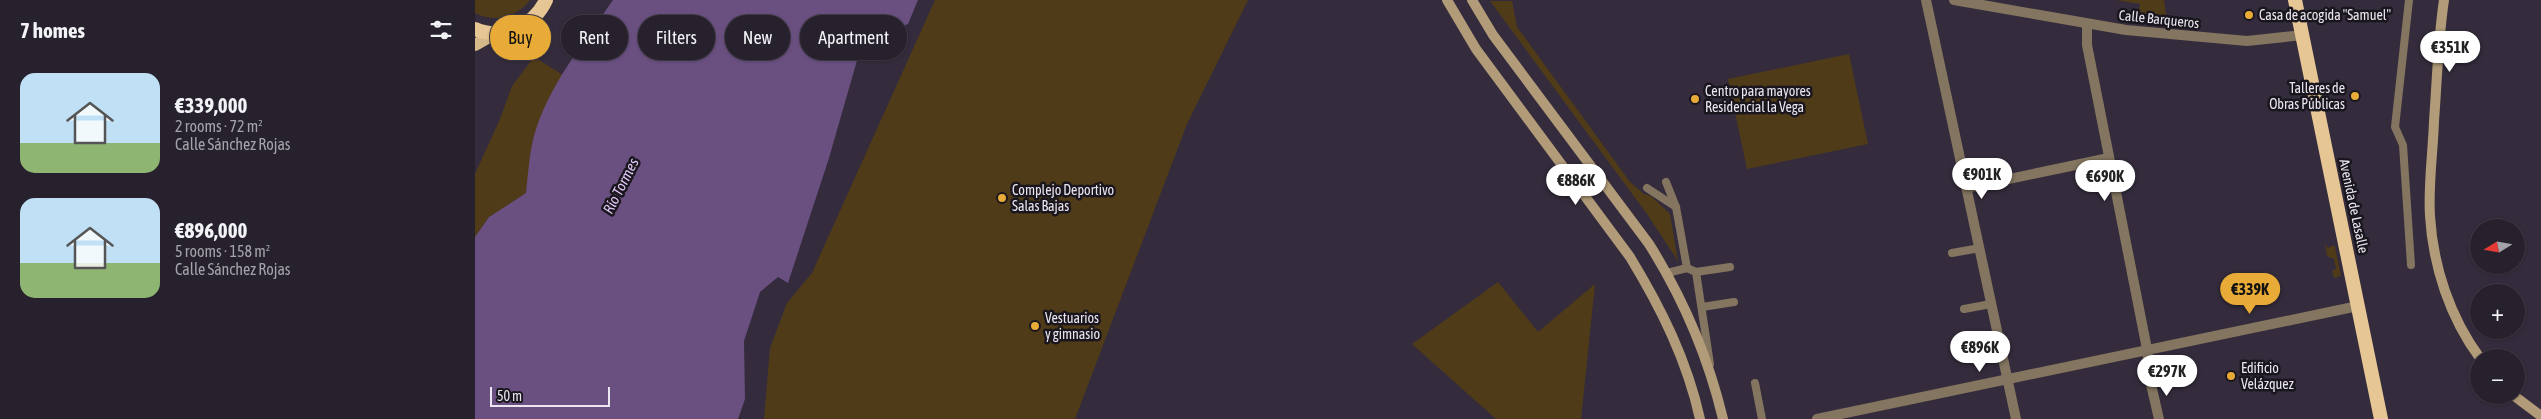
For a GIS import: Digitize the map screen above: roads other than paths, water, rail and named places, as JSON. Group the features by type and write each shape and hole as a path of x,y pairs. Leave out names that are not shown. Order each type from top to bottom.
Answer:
{"highway":[{"path":"536,15 547,0"},
{"name":"Avenida de Lasalle","path":"2295,0 2381,419"},
{"path":"475,29 490,32"}],"main road":[{"path":"1447,0 1475,48 1630,257 1650,289 1681,355 1700,419"},
{"path":"1472,0 1493,35 1649,244 1667,273 1689,318 1711,373 1723,419"},
{"path":"2444,0 2438,56 2430,215 2433,244 2442,283 2457,320 2475,349"},
{"path":"475,45 490,36"},
{"path":"2525,404 2541,416"}],"street":[{"path":"1926,0 2016,419"},
{"name":"Calle Barqueros","path":"1955,0 2125,30 2247,41 2303,35"},
{"path":"2087,24 2087,46 2159,419"},
{"path":"1967,188 2109,158"},
{"path":"1817,419 2358,306"}],"lane":[{"path":"2409,0 2395,127 2403,145 2411,266"},
{"path":"1666,182 1676,207 1687,268"},
{"path":"1647,188 1676,207"},
{"path":"1952,253 1980,248"},
{"path":"1667,273 1687,268 1696,272 1731,267"},
{"path":"1696,272 1711,373"},
{"path":"1702,307 1734,302"},
{"path":"1963,309 1991,304"},
{"path":"1755,383 1762,419"}],"water":[{"name":"Río Tormes","path":"613,0 918,0 907,24 907,15 800,15 800,60 857,60 829,158 788,283 778,277 760,292 744,341 745,399 738,419 475,419 475,237 489,217 526,193 533,140 539,121 556,84 571,60 628,60 628,15 602,15"}],"place":[{"name":"Casa de acogida \"Samuel\"","path":"2249,15"},
{"name":"Talleres de Obras Públicas","path":"2355,96"},
{"name":"Centro para mayores Residencial la Vega","path":"1695,99"},
{"name":"Complejo Deportivo Salas Bajas","path":"1002,198"},
{"name":"Vestuarios y gimnasio","path":"1035,326"},
{"name":"Edificio Velázquez","path":"2231,376"}]}
